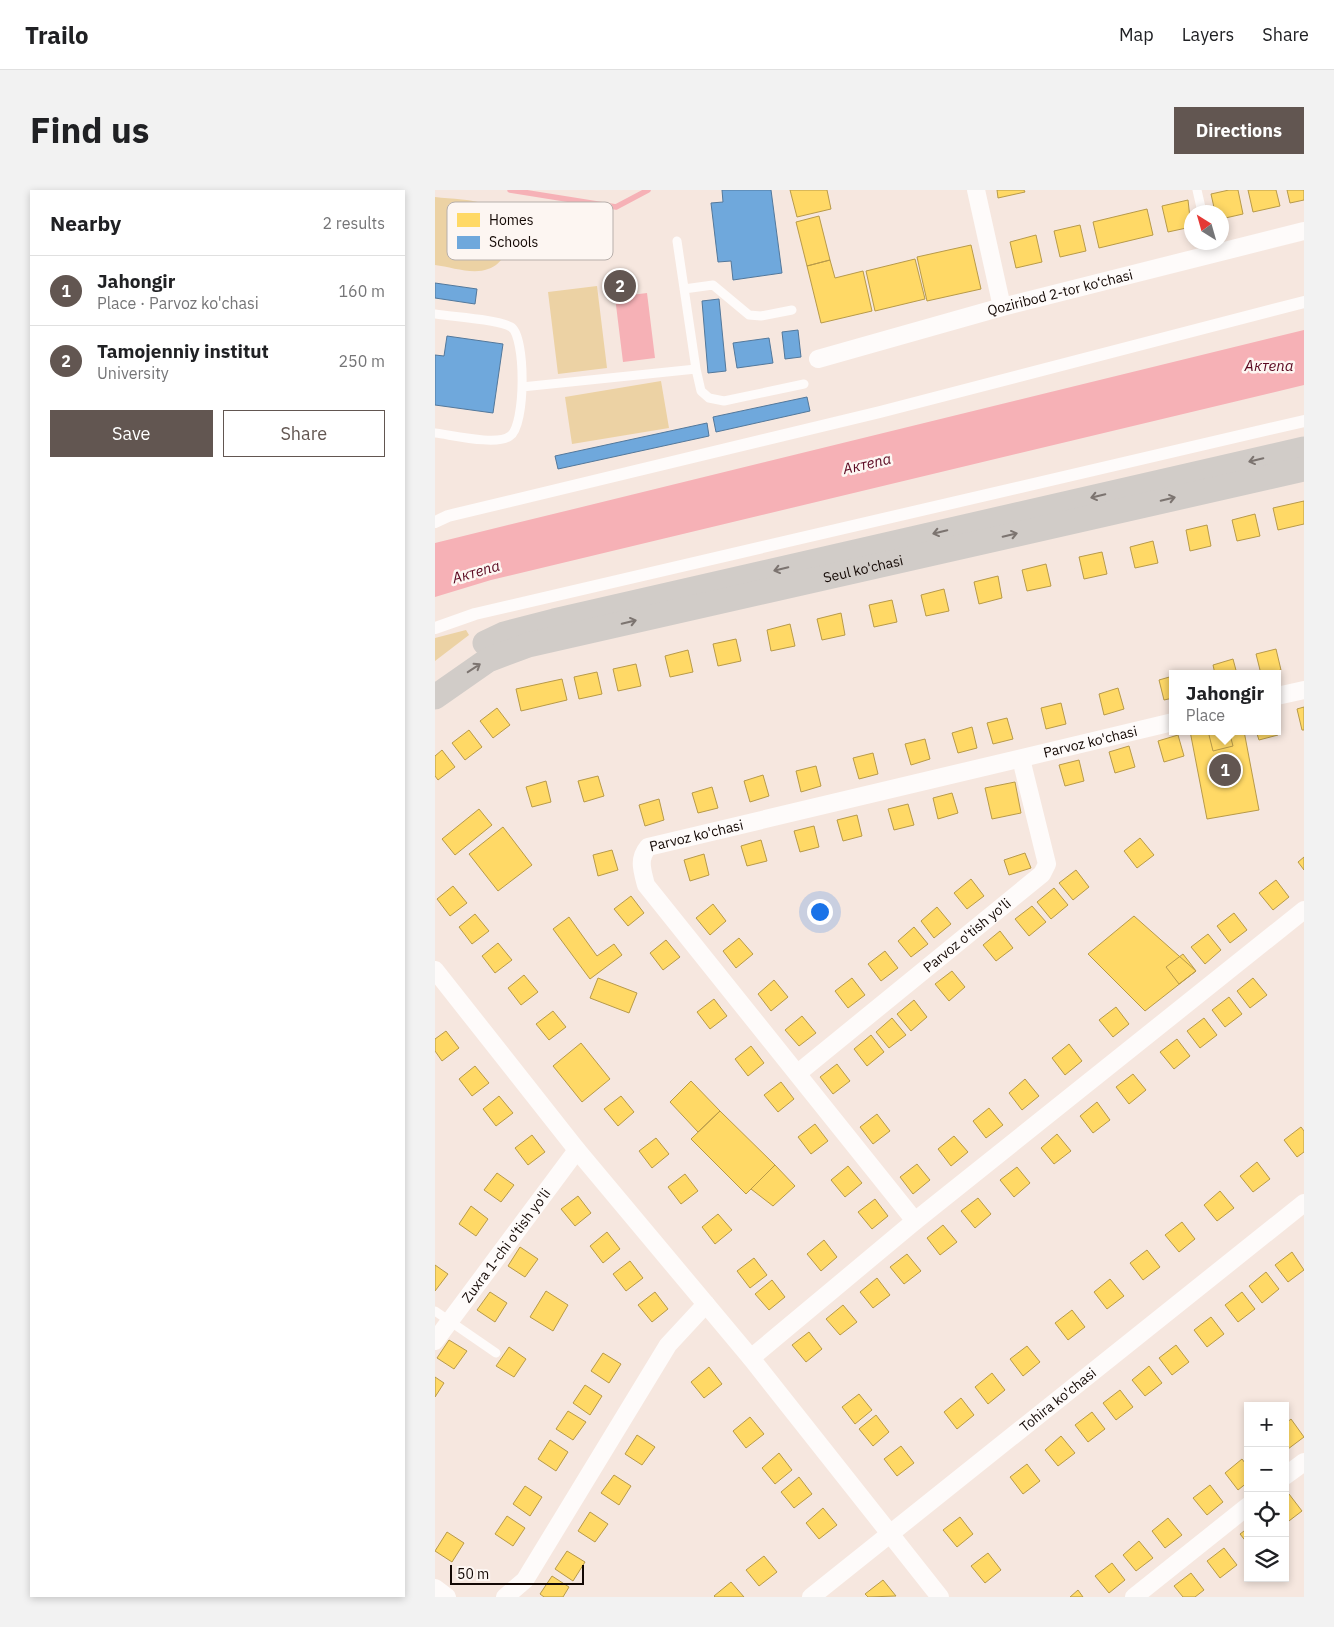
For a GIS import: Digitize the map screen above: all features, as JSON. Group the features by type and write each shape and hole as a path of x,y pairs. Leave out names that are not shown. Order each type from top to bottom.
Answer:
{"main road":[{"name":"Seul ko'chasi","path":"435,675 481,644 520,629 1304,449"},
{"name":"Seul ko'chasi","path":"435,697 481,664 528,645 1304,469"}],"street":[{"path":"975,190 1002,307"},
{"name":"Qoziribod 2-tor ko‘chasi","path":"1229,244 1304,231"},
{"name":"Qoziribod 2-tor ko‘chasi","path":"818,359 1202,250"},
{"path":"435,522 448,516 880,412 1304,302"},
{"path":"435,628 475,614 1304,421"},
{"path":"1281,695 1304,690"},
{"name":"Parvoz ko'chasi","path":"915,1221 646,885 641,865 642,854 648,847 1169,723"},
{"name":"Parvoz o'tish yo'li","path":"798,1073 1042,874 1047,864 1021,759"},
{"path":"751,1358 915,1221 1304,910"},
{"path":"435,970 577,1150 751,1358 940,1597"},
{"name":"Zuxra 1-chi o'tish yo'li","path":"435,1341 442,1316 577,1150"},
{"name":"Tohira ko'chasi","path":"811,1597 1304,1203"},
{"path":"505,1597 525,1580 668,1345 707,1304"},
{"path":"1289,1473 1304,1462"},
{"path":"1134,1597 1244,1509"},
{"path":"435,1588 447,1597"}],"lane":[{"path":"1197,190 1200,205"},
{"path":"677,241 695,369 701,391 709,398 724,401 804,384"},
{"path":"684,289 713,285 749,315 761,316 792,310"},
{"path":"435,314 501,323 512,327 518,336 522,387 518,426 511,436 500,441 435,432"},
{"path":"522,387 695,369"},
{"path":"442,1316 496,1354"}],"shaded area":[{"path":"435,197 476,202 447,202 447,260 500,260 497,264 482,271 462,270 435,265"},
{"path":"597,286 607,368 558,374 548,292"},
{"path":"661,381 669,428 572,444 565,397"},
{"path":"466,630 469,635 435,661 435,638"}],"water":[{"path":"647,293 655,358 623,362 615,297"},
{"name":"Актепа","path":"1304,330 1304,385 491,580 435,597 435,543"}],"building: Homes":[{"path":"790,190 827,190 831,209 797,217"},
{"path":"997,190 1024,190 1025,192 998,198"},
{"path":"1238,190 1243,214 1229,217 1229,205 1213,205 1211,194"},
{"path":"1248,190 1276,190 1280,206 1253,212"},
{"path":"1287,190 1304,190 1304,200 1290,203"},
{"path":"1188,200 1189,205 1184,205 1184,229 1168,232 1162,206"},
{"path":"1147,209 1153,235 1099,248 1093,222"},
{"path":"819,216 830,260 807,266 796,222"},
{"path":"1080,225 1086,251 1060,257 1054,231"},
{"path":"1036,235 1042,262 1016,268 1010,242"},
{"path":"971,245 981,289 927,301 917,257"},
{"path":"915,259 925,299 875,311 866,271"},
{"path":"830,260 835,278 863,271 872,311 821,323 807,266"},
{"path":"1304,501 1304,524 1278,530 1273,508"},
{"path":"1255,514 1260,536 1237,541 1232,520"},
{"path":"1207,525 1211,546 1190,551 1186,530"},
{"path":"1153,541 1158,563 1135,568 1130,547"},
{"path":"1102,552 1107,574 1084,579 1079,557"},
{"path":"1046,564 1051,586 1027,591 1022,570"},
{"path":"998,576 1002,598 979,604 974,582"},
{"path":"944,589 949,611 926,616 921,595"},
{"path":"892,600 897,622 874,627 869,605"},
{"path":"841,613 845,635 822,640 817,619"},
{"path":"790,624 795,646 771,651 767,630"},
{"path":"736,639 741,661 718,666 713,644"},
{"path":"1276,649 1281,670 1260,670 1256,654"},
{"path":"688,650 693,672 670,677 665,656"},
{"path":"1233,659 1236,670 1214,670 1213,665"},
{"path":"636,664 641,686 618,691 613,669"},
{"path":"597,672 602,694 579,699 574,677"},
{"path":"1169,677 1169,699 1164,700 1159,680"},
{"path":"562,679 567,700 521,711 516,689"},
{"path":"1118,688 1124,709 1104,715 1099,694"},
{"path":"1061,703 1066,724 1046,729 1041,708"},
{"path":"1304,707 1304,730 1302,730 1297,709"},
{"path":"497,708 510,725 493,738 480,721"},
{"path":"1007,718 1013,739 993,744 987,723"},
{"path":"972,727 977,748 958,753 952,733"},
{"path":"469,730 482,747 465,760 452,743"},
{"path":"1178,735 1184,756 1164,762 1158,741"},
{"path":"1191,735 1245,735 1259,810 1207,819"},
{"path":"1209,735 1230,735 1233,746 1213,751"},
{"path":"1257,735 1278,735 1259,740"},
{"path":"925,739 930,759 911,765 905,744"},
{"path":"1129,746 1135,767 1115,773 1109,752"},
{"path":"442,750 455,767 438,780 435,776 435,756"},
{"path":"873,753 878,774 859,779 853,758"},
{"path":"1079,760 1084,781 1065,786 1059,765"},
{"path":"816,766 821,786 801,792 796,771"},
{"path":"763,775 769,796 750,802 744,781"},
{"path":"598,776 604,796 584,802 578,781"},
{"path":"546,781 551,802 532,807 526,787"},
{"path":"1015,782 1021,813 992,819 985,788"},
{"path":"712,787 718,808 698,813 692,793"},
{"path":"952,793 958,813 938,819 933,798"},
{"path":"659,799 664,820 645,826 639,805"},
{"path":"908,804 914,825 894,830 888,809"},
{"path":"479,809 492,825 455,855 442,839"},
{"path":"857,815 862,836 843,841 837,820"},
{"path":"814,826 819,847 800,852 794,831"},
{"path":"503,827 532,865 498,891 469,854"},
{"path":"1140,838 1154,855 1137,868 1124,851"},
{"path":"761,840 767,861 747,866 741,846"},
{"path":"612,850 618,870 598,876 593,855"},
{"path":"1025,853 1031,868 1009,875 1004,860"},
{"path":"704,854 709,875 690,881 684,860"},
{"path":"1304,857 1304,870 1298,862"},
{"path":"1076,870 1089,887 1073,900 1059,883"},
{"path":"971,879 984,896 967,909 954,893"},
{"path":"1276,880 1289,897 1273,910 1259,893"},
{"path":"453,886 467,903 450,916 437,899"},
{"path":"1054,888 1068,905 1051,919 1037,902"},
{"path":"631,896 644,913 628,926 614,909"},
{"path":"713,904 726,921 710,935 696,918"},
{"path":"1032,906 1046,922 1029,936 1015,919"},
{"path":"937,907 951,924 934,938 921,921"},
{"path":"1234,913 1247,930 1230,943 1217,926"},
{"path":"475,914 489,931 472,944 459,927"},
{"path":"1134,916 1196,971 1145,1011 1088,954"},
{"path":"569,917 597,956 614,944 622,955 590,979 553,929"},
{"path":"914,927 928,944 911,957 898,941"},
{"path":"1000,931 1013,948 996,961 983,945"},
{"path":"1208,934 1221,950 1205,964 1191,947"},
{"path":"739,938 753,954 736,968 723,951"},
{"path":"666,940 680,957 663,970 650,953"},
{"path":"498,943 512,960 495,973 482,956"},
{"path":"885,951 898,968 881,981 868,964"},
{"path":"1183,954 1196,971 1179,984 1166,967"},
{"path":"952,971 965,987 949,1001 935,984"},
{"path":"524,975 538,992 521,1005 508,988"},
{"path":"598,978 637,993 629,1013 590,998"},
{"path":"852,978 865,995 848,1008 835,991"},
{"path":"1253,978 1267,995 1250,1008 1237,991"},
{"path":"774,980 788,997 771,1011 758,994"},
{"path":"1229,997 1242,1014 1225,1027 1212,1010"},
{"path":"714,999 727,1016 710,1029 697,1012"},
{"path":"914,1000 927,1017 911,1031 897,1014"},
{"path":"1116,1007 1129,1024 1113,1037 1099,1020"},
{"path":"553,1011 566,1027 549,1040 536,1024"},
{"path":"802,1016 816,1033 799,1046 785,1030"},
{"path":"892,1018 906,1035 889,1048 876,1032"},
{"path":"1204,1018 1217,1035 1200,1048 1187,1031"},
{"path":"446,1031 459,1048 442,1061 435,1051 435,1039"},
{"path":"871,1035 884,1052 867,1066 854,1049"},
{"path":"1177,1039 1190,1056 1174,1069 1160,1052"},
{"path":"581,1043 610,1079 582,1102 553,1066"},
{"path":"1069,1044 1082,1061 1065,1075 1052,1058"},
{"path":"751,1046 764,1063 748,1076 735,1059"},
{"path":"837,1064 850,1081 833,1094 820,1077"},
{"path":"475,1066 489,1083 472,1096 459,1079"},
{"path":"1133,1074 1146,1090 1129,1104 1116,1087"},
{"path":"1025,1079 1039,1096 1022,1110 1009,1093"},
{"path":"691,1081 720,1111 698,1132 670,1102"},
{"path":"781,1082 794,1099 778,1112 764,1095"},
{"path":"499,1096 513,1113 496,1126 483,1109"},
{"path":"621,1096 634,1112 618,1126 604,1109"},
{"path":"1097,1102 1110,1120 1093,1133 1080,1116"},
{"path":"989,1108 1003,1125 986,1138 973,1121"},
{"path":"720,1111 775,1165 746,1194 691,1139"},
{"path":"877,1114 890,1131 873,1144 860,1127"},
{"path":"815,1124 828,1141 811,1154 798,1137"},
{"path":"1301,1127 1304,1131 1304,1152 1297,1157 1284,1140"},
{"path":"1057,1134 1071,1151 1054,1164 1041,1148"},
{"path":"532,1135 545,1152 528,1165 515,1148"},
{"path":"954,1136 968,1152 951,1166 938,1149"},
{"path":"656,1138 669,1154 652,1168 639,1151"},
{"path":"1257,1162 1270,1179 1253,1192 1240,1176"},
{"path":"917,1164 930,1180 913,1194 900,1177"},
{"path":"775,1165 795,1186 773,1206 751,1189"},
{"path":"848,1166 862,1183 845,1197 831,1180"},
{"path":"1017,1167 1030,1183 1014,1197 1000,1180"},
{"path":"497,1173 514,1185 501,1202 484,1190"},
{"path":"685,1174 698,1191 681,1204 668,1187"},
{"path":"1220,1191 1234,1208 1217,1221 1204,1205"},
{"path":"578,1196 591,1213 575,1226 561,1209"},
{"path":"978,1198 991,1214 975,1228 961,1211"},
{"path":"875,1199 888,1216 872,1229 858,1212"},
{"path":"471,1206 488,1219 476,1236 459,1224"},
{"path":"718,1214 732,1230 715,1244 702,1227"},
{"path":"1182,1222 1195,1239 1179,1252 1165,1235"},
{"path":"943,1225 957,1242 940,1255 927,1238"},
{"path":"607,1232 620,1249 603,1263 590,1246"},
{"path":"824,1240 837,1257 821,1271 807,1254"},
{"path":"520,1247 538,1259 525,1277 508,1266"},
{"path":"1147,1250 1160,1267 1143,1280 1130,1263"},
{"path":"1292,1252 1304,1270 1288,1282 1275,1265"},
{"path":"907,1254 921,1271 904,1284 890,1267"},
{"path":"754,1258 767,1275 750,1288 737,1271"},
{"path":"630,1261 643,1278 626,1291 613,1274"},
{"path":"435,1265 448,1274 435,1291"},
{"path":"1266,1272 1279,1289 1262,1303 1249,1286"},
{"path":"877,1278 890,1295 873,1308 860,1292"},
{"path":"1110,1279 1124,1296 1107,1309 1094,1292"},
{"path":"772,1280 785,1297 769,1310 755,1294"},
{"path":"546,1291 568,1305 553,1331 530,1317"},
{"path":"490,1292 507,1303 495,1322 477,1310"},
{"path":"655,1292 668,1309 652,1322 638,1305"},
{"path":"1242,1292 1255,1309 1238,1322 1225,1305"},
{"path":"843,1305 857,1322 840,1335 826,1319"},
{"path":"1072,1310 1085,1327 1068,1340 1055,1323"},
{"path":"1211,1317 1224,1334 1207,1347 1194,1330"},
{"path":"809,1332 822,1349 806,1362 792,1345"},
{"path":"449,1340 467,1351 454,1369 437,1358"},
{"path":"1176,1345 1189,1362 1172,1375 1159,1358"},
{"path":"1027,1346 1040,1362 1023,1376 1010,1359"},
{"path":"509,1347 526,1359 514,1377 496,1366"},
{"path":"603,1353 621,1364 609,1383 591,1371"},
{"path":"1149,1366 1162,1383 1145,1396 1132,1380"},
{"path":"709,1367 722,1384 704,1398 691,1382"},
{"path":"992,1373 1005,1390 988,1404 975,1387"},
{"path":"435,1377 444,1383 435,1397"},
{"path":"585,1385 602,1396 590,1415 573,1403"},
{"path":"1120,1390 1133,1407 1116,1420 1103,1403"},
{"path":"859,1394 872,1410 855,1424 842,1407"},
{"path":"961,1398 974,1415 957,1429 944,1412"},
{"path":"568,1411 586,1422 573,1440 556,1429"},
{"path":"1092,1412 1105,1429 1088,1442 1075,1425"},
{"path":"876,1415 889,1432 873,1446 859,1429"},
{"path":"750,1417 764,1434 746,1448 733,1431"},
{"path":"1291,1419 1304,1437 1289,1448 1289,1447 1289,1421"},
{"path":"637,1435 655,1447 642,1465 625,1454"},
{"path":"1061,1436 1075,1453 1058,1466 1045,1450"},
{"path":"550,1440 568,1452 556,1471 538,1459"},
{"path":"901,1446 914,1463 897,1476 884,1459"},
{"path":"779,1453 792,1470 775,1484 762,1468"},
{"path":"1242,1459 1244,1462 1244,1485 1238,1490 1225,1473"},
{"path":"1027,1464 1040,1481 1023,1494 1010,1477"},
{"path":"614,1475 631,1486 619,1505 601,1493"},
{"path":"799,1477 812,1494 794,1508 781,1492"},
{"path":"1210,1485 1223,1502 1207,1515 1193,1498"},
{"path":"525,1486 542,1497 530,1516 513,1504"},
{"path":"1289,1494 1302,1511 1289,1521"},
{"path":"823,1508 837,1525 819,1539 806,1523"},
{"path":"590,1512 608,1524 595,1542 578,1531"},
{"path":"507,1516 525,1528 513,1546 495,1534"},
{"path":"960,1517 973,1534 957,1547 943,1530"},
{"path":"1168,1518 1182,1535 1165,1548 1152,1531"},
{"path":"1244,1531 1244,1539 1240,1534"},
{"path":"447,1532 464,1543 452,1562 435,1551"},
{"path":"1139,1541 1153,1558 1136,1571 1123,1555"},
{"path":"1224,1548 1237,1565 1220,1578 1207,1561"},
{"path":"567,1551 585,1562 573,1581 555,1569"},
{"path":"988,1553 1001,1570 985,1583 971,1566"},
{"path":"764,1556 777,1572 759,1586 746,1570"},
{"path":"1112,1563 1125,1580 1109,1593 1095,1576"},
{"path":"1191,1573 1204,1590 1195,1597 1183,1597 1174,1586"},
{"path":"552,1576 569,1587 563,1597 544,1597 540,1594"},
{"path":"883,1580 896,1596 868,1597 865,1594"},
{"path":"731,1582 744,1597 714,1596"},
{"path":"1078,1590 1083,1597 1070,1597"}],"building: Schools":[{"path":"722,190 771,190 782,273 733,280 731,261 718,262 711,203 723,202"},
{"path":"435,283 477,289 475,304 435,298"},
{"path":"719,299 726,371 708,373 702,301"},
{"path":"798,330 801,357 785,359 782,332"},
{"path":"447,336 503,344 493,413 435,405 435,355 444,356"},
{"path":"769,338 773,363 737,368 733,343"},
{"path":"807,397 810,411 716,432 713,417"},
{"path":"707,423 709,436 558,469 555,456"}],"waterway":[{"path":"510,190 585,202"},
{"path":"613,207 616,207 648,190"}],"place":[{"name":"Tamojenniy institut","path":"620,286"},
{"name":"Jahongir","path":"1225,770"}]}
